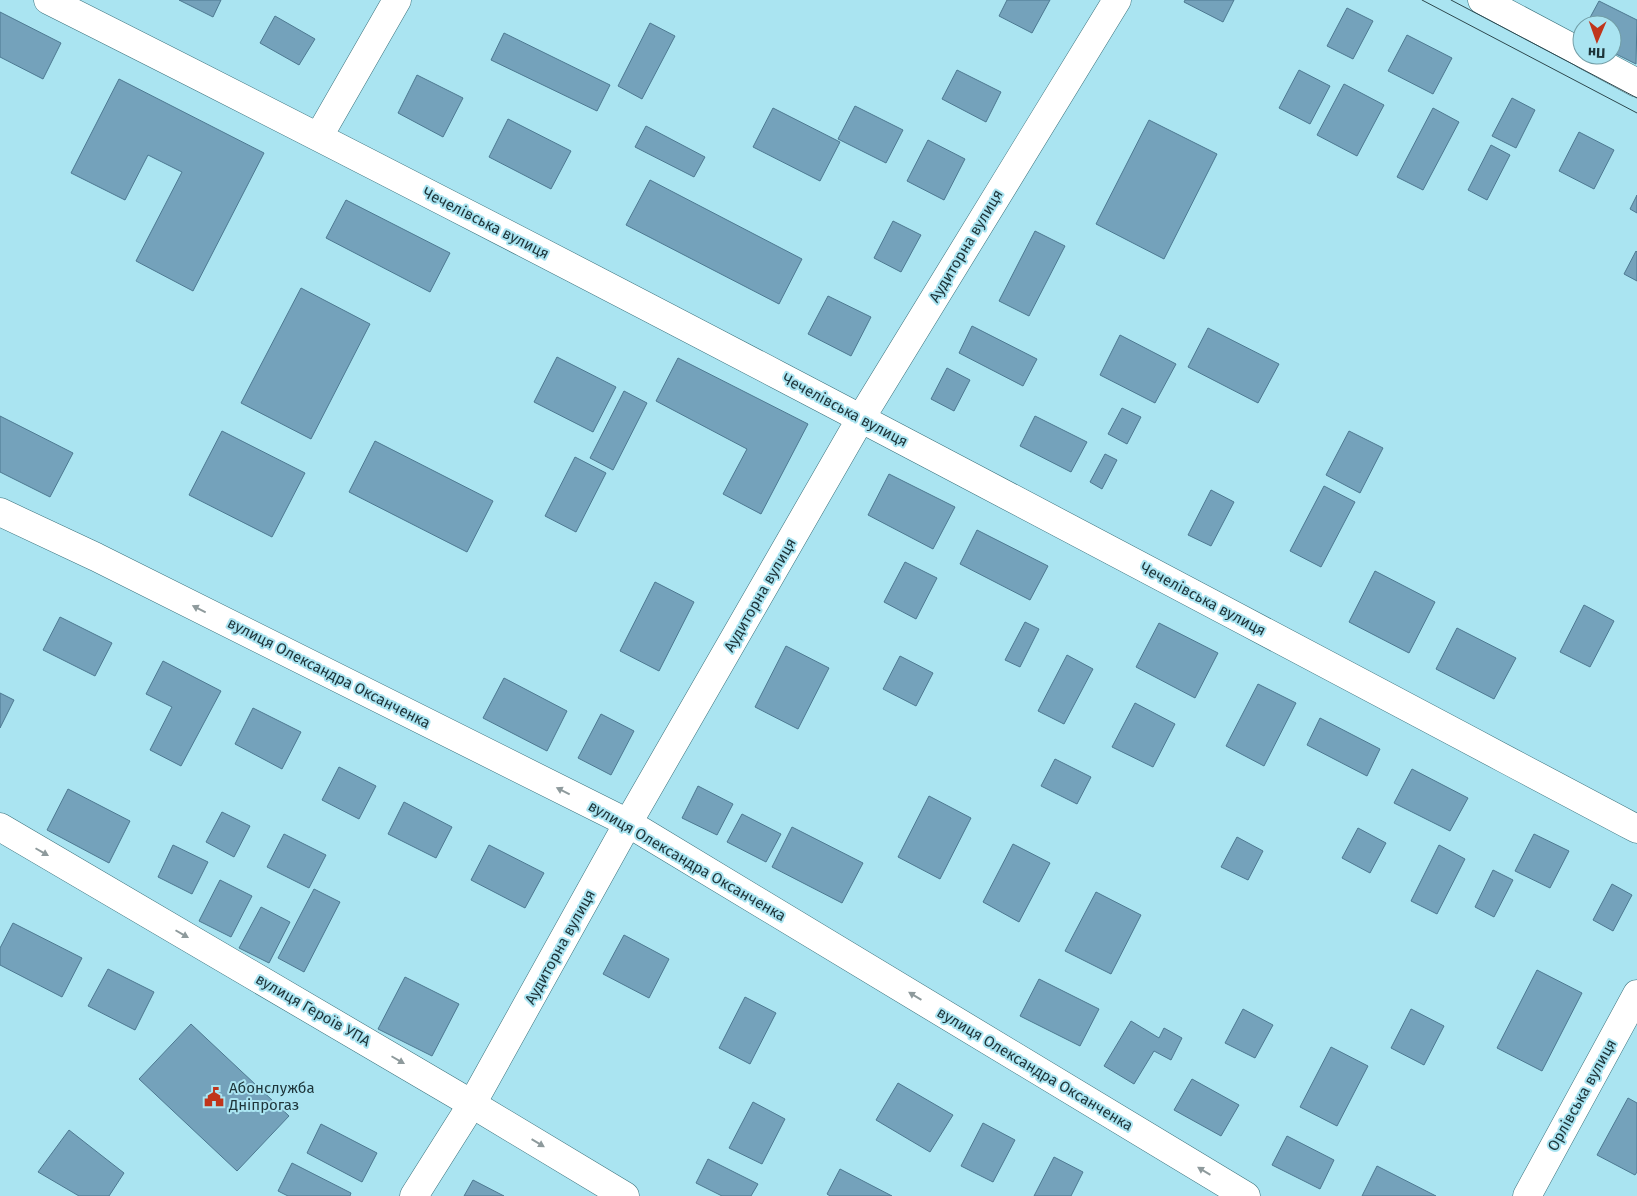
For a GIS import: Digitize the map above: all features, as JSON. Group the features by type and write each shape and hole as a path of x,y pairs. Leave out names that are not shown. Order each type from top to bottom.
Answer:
{"street":[{"name":"Чечелівська вулиця","path":"48,0 319,136 861,418 1637,829"},
{"path":"319,136 398,0"},
{"name":"Аудиторна вулиця","path":"414,1196 472,1104 628,823 861,418 1117,0"},
{"path":"1482,0 1572,48"},
{"path":"1604,65 1637,83"},
{"name":"вулиця Олександра Оксанченка","path":"0,512 131,575 628,823 1246,1196"},
{"name":"вулиця Героїв УПА","path":"0,827 625,1196"},
{"name":"Орлівська вулиця","path":"1527,1196 1637,994"}],"building":[{"path":"179,0 221,0 213,17"},
{"path":"1007,0 1050,0 1032,33 999,16"},
{"path":"1185,0 1234,0 1223,22 1184,2"},
{"path":"1599,1 1637,20 1636,64 1622,57 1622,15 1591,15"},
{"path":"1347,8 1373,21 1353,59 1327,46"},
{"path":"0,12 61,43 43,79 0,57"},
{"path":"275,16 315,39 299,65 260,43"},
{"path":"650,23 675,36 642,99 618,86"},
{"path":"504,33 610,85 597,111 491,60"},
{"path":"1407,35 1452,58 1433,94 1388,71"},
{"path":"957,70 1001,92 986,122 942,99"},
{"path":"1299,70 1330,86 1310,124 1279,108"},
{"path":"417,75 463,98 443,137 398,113"},
{"path":"119,79 264,153 193,291 136,261 182,172 148,155 125,200 71,173"},
{"path":"1344,84 1384,105 1357,156 1317,135"},
{"path":"1512,98 1535,110 1516,148 1492,136"},
{"path":"855,106 903,130 886,163 838,139"},
{"path":"773,108 840,142 820,181 753,147"},
{"path":"1433,108 1459,122 1423,190 1397,177"},
{"path":"508,119 571,151 551,189 489,157"},
{"path":"1149,120 1217,154 1164,259 1096,224"},
{"path":"646,126 705,157 694,177 635,147"},
{"path":"1579,132 1614,150 1594,189 1559,171"},
{"path":"928,140 965,159 944,200 907,181"},
{"path":"1491,145 1510,155 1487,200 1468,190"},
{"path":"650,180 802,259 779,304 626,225"},
{"path":"1637,195 1637,213 1630,209"},
{"path":"346,200 450,253 430,292 326,238"},
{"path":"893,221 921,235 901,272 874,258"},
{"path":"1035,231 1065,246 1029,316 999,301"},
{"path":"1637,252 1637,281 1624,274"},
{"path":"301,288 370,324 311,439 241,403"},
{"path":"828,296 871,317 851,356 808,334"},
{"path":"972,326 1037,359 1023,386 959,353"},
{"path":"1208,328 1279,364 1258,403 1188,367"},
{"path":"1120,335 1176,364 1155,403 1100,375"},
{"path":"557,357 616,387 593,432 534,402"},
{"path":"678,358 808,424 761,514 723,494 747,449 656,401"},
{"path":"947,368 970,380 954,411 931,399"},
{"path":"624,391 647,403 613,470 590,458"},
{"path":"1122,408 1141,417 1127,444 1108,434"},
{"path":"0,416 73,453 50,497 0,472"},
{"path":"1035,416 1087,442 1071,472 1020,446"},
{"path":"222,431 305,473 272,537 189,495"},
{"path":"1349,431 1383,448 1360,493 1326,475"},
{"path":"375,441 493,501 467,552 349,492"},
{"path":"1105,454 1117,460 1102,489 1090,482"},
{"path":"575,457 606,473 576,532 545,516"},
{"path":"889,474 955,507 933,549 868,515"},
{"path":"1324,486 1355,502 1321,567 1290,551"},
{"path":"1211,490 1234,502 1211,546 1188,535"},
{"path":"977,530 1048,566 1030,600 960,564"},
{"path":"905,562 937,578 916,619 884,602"},
{"path":"1375,571 1435,602 1409,653 1349,622"},
{"path":"655,582 694,602 659,671 620,651"},
{"path":"1584,605 1614,621 1590,667 1560,652"},
{"path":"60,617 112,643 95,676 43,650"},
{"path":"1025,622 1039,629 1020,667 1005,660"},
{"path":"1159,623 1218,653 1195,698 1136,667"},
{"path":"1457,628 1516,658 1494,699 1436,669"},
{"path":"786,646 829,668 798,729 755,707"},
{"path":"1067,655 1093,669 1064,724 1038,711"},
{"path":"900,656 933,673 916,706 883,689"},
{"path":"163,661 221,691 181,766 150,750 172,707 146,694"},
{"path":"504,678 567,711 547,751 483,718"},
{"path":"1258,684 1296,703 1264,766 1226,746"},
{"path":"0,693 14,700 0,728"},
{"path":"1135,703 1175,724 1153,767 1112,747"},
{"path":"253,708 301,732 282,769 235,744"},
{"path":"601,714 634,731 611,775 578,758"},
{"path":"1320,718 1380,749 1367,776 1307,745"},
{"path":"1055,759 1091,777 1077,804 1041,786"},
{"path":"339,767 376,786 359,819 322,800"},
{"path":"1412,769 1468,798 1450,831 1394,803"},
{"path":"698,786 733,804 717,835 682,818"},
{"path":"68,789 130,821 109,863 47,830"},
{"path":"929,796 971,818 940,879 898,857"},
{"path":"404,802 452,827 436,858 388,834"},
{"path":"222,812 250,826 234,857 206,842"},
{"path":"742,814 781,834 766,862 727,842"},
{"path":"792,827 863,863 842,903 772,867"},
{"path":"1358,828 1386,843 1370,873 1342,858"},
{"path":"284,834 326,855 309,888 267,867"},
{"path":"1534,834 1569,851 1550,888 1515,871"},
{"path":"1237,837 1263,851 1248,880 1221,867"},
{"path":"1013,844 1050,863 1019,922 983,902"},
{"path":"173,845 208,862 192,894 158,877"},
{"path":"489,845 544,873 525,908 471,880"},
{"path":"1439,845 1465,859 1437,914 1411,901"},
{"path":"1493,870 1513,880 1494,917 1475,907"},
{"path":"220,880 252,896 231,937 199,921"},
{"path":"1612,884 1632,895 1613,931 1593,920"},
{"path":"314,889 340,902 304,972 278,958"},
{"path":"1096,892 1141,915 1111,974 1065,951"},
{"path":"261,907 290,922 269,963 239,948"},
{"path":"13,923 82,958 62,997 0,965 0,948"},
{"path":"624,935 669,959 649,998 603,974"},
{"path":"108,969 154,992 135,1030 88,1006"},
{"path":"1537,970 1582,993 1542,1071 1497,1048"},
{"path":"405,977 459,1004 432,1056 378,1029"},
{"path":"1039,979 1099,1009 1080,1046 1020,1016"},
{"path":"745,997 776,1013 750,1064 719,1048"},
{"path":"1243,1009 1273,1025 1255,1058 1225,1043"},
{"path":"1411,1009 1444,1026 1424,1065 1391,1048"},
{"path":"1131,1021 1159,1038 1164,1028 1182,1038 1171,1060 1154,1051 1134,1084 1104,1066"},
{"name":"Абонслужба Дніпрогаз","path":"191,1024 289,1116 237,1171 139,1079"},
{"path":"1331,1047 1368,1066 1337,1126 1300,1107"},
{"path":"1192,1079 1239,1105 1221,1136 1174,1110"},
{"path":"898,1083 953,1115 930,1152 876,1120"},
{"path":"1628,1098 1637,1103 1637,1172 1635,1175 1597,1155"},
{"path":"753,1102 785,1119 762,1164 729,1148"},
{"path":"983,1123 1015,1140 993,1182 961,1166"},
{"path":"321,1124 377,1153 362,1182 307,1153"},
{"path":"69,1130 124,1173 109,1196 79,1196 38,1172"},
{"path":"1287,1136 1334,1160 1320,1189 1272,1165"},
{"path":"1054,1157 1083,1172 1071,1196 1034,1196"},
{"path":"708,1159 758,1184 751,1196 722,1196 696,1183"},
{"path":"292,1163 351,1193 350,1196 288,1196 278,1191"},
{"path":"1377,1166 1436,1196 1362,1196"},
{"path":"840,1169 892,1196 830,1196 827,1194"},
{"path":"473,1180 504,1196 464,1196"}],"tram line":[{"path":"1422,0 1637,113"},
{"path":"1451,0 1637,98"}],"place":[{"name":"Абонслужба Дніпрогаз","path":"214,1097"}]}
